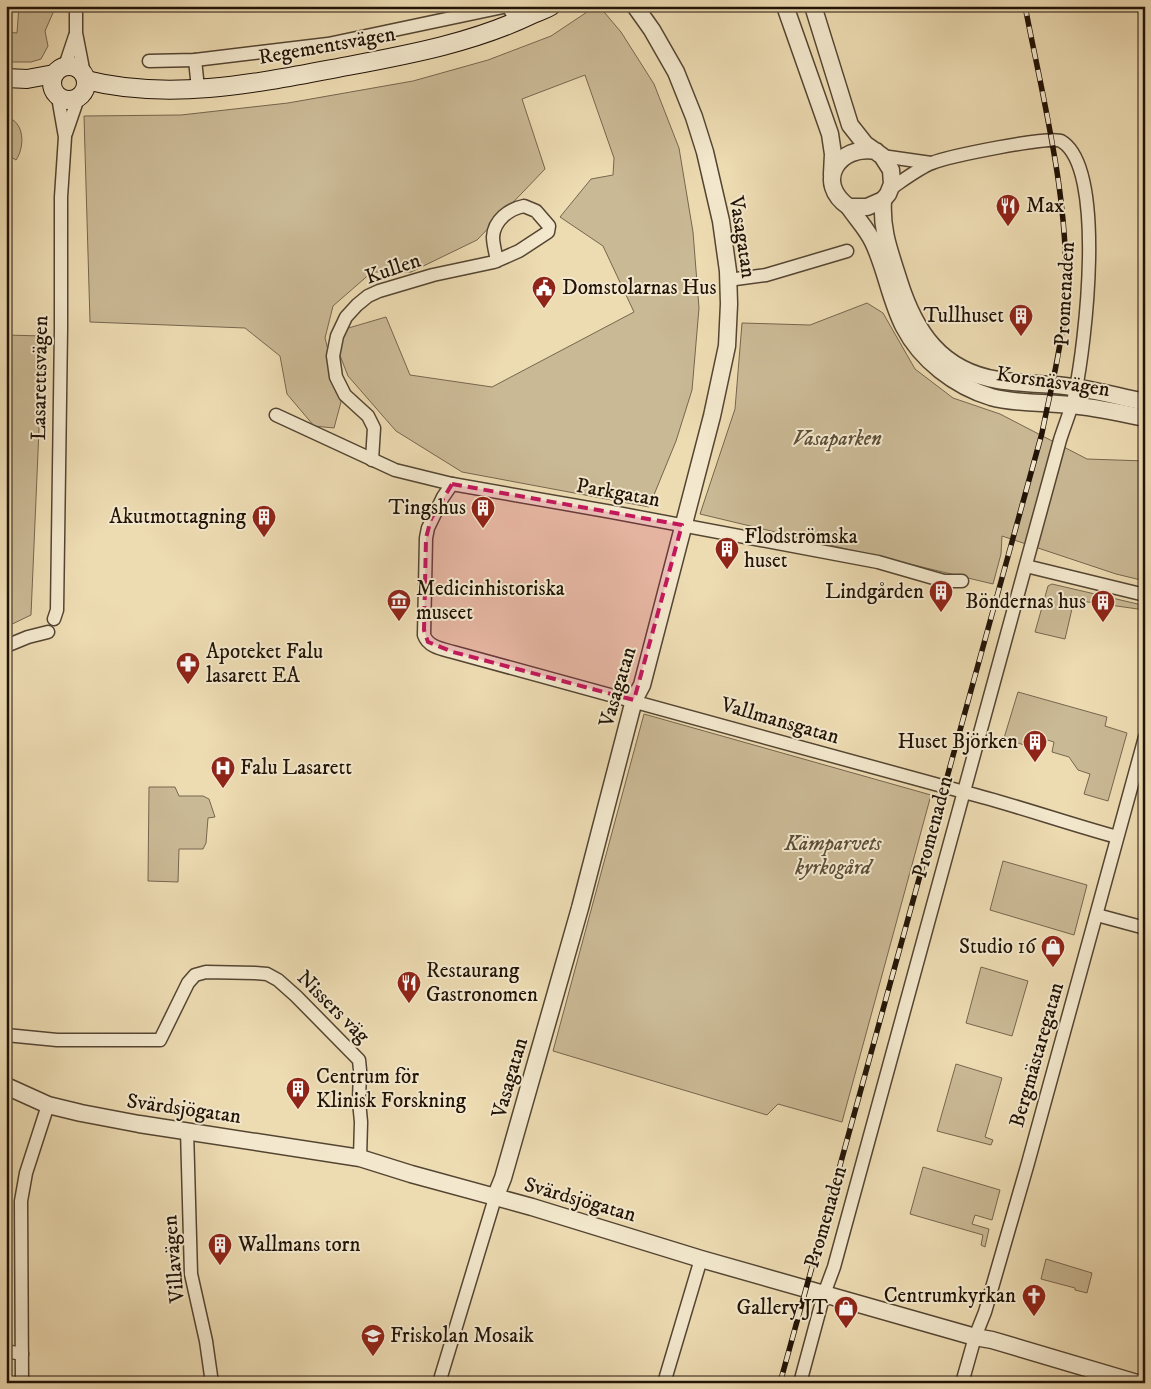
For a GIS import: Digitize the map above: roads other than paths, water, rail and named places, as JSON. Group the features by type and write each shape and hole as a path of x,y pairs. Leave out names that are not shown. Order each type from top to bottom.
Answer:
{"main road":[{"name":"Regementsvägen","path":"82,87 198,88 272,80 386,59 460,42 500,30 537,10 550,6"},
{"path":"6,78 27,79 72,66 79,69 82,87 68,100 27,79"},
{"path":"56,95 52,83 59,70"}],"street":[{"path":"76,6 76,33 82,87"},
{"path":"149,61 196,60 328,44 508,6 517,22"},
{"name":"Vasagatan","path":"439,1383 495,1198 503,1178 580,908 634,700 644,676 678,549 682,525 712,416 727,346 728,280 721,221 705,152 694,117 676,72 652,30 635,6"},
{"path":"785,6 830,134 834,154 832,186 842,202 849,207 867,207 931,163"},
{"path":"813,6 850,125 865,144 879,153 891,170 892,178 887,194"},
{"path":"59,70 76,33"},
{"path":"196,60 198,88"},
{"name":"Lasarettsvägen","path":"54,619 57,610 61,197 65,138 82,87"},
{"name":"Lasarettsvägen","path":"56,95 65,138"},
{"name":"Promenaden","path":"800,1383 824,1294 834,1267 1060,440 1072,405 1084,336 1089,293 1086,188 1081,169 1069,147 1060,139 1055,138 1016,144 931,163"},
{"path":"832,174 839,162 854,152 866,150 931,163"},
{"name":"Korsnäsvägen","path":"887,194 882,214 884,233 903,295 919,329 943,356 975,375 1076,388 1145,402"},
{"name":"Kullen","path":"372,460 374,428 368,416 346,395 336,377 334,350 337,336 346,317 368,296 380,291 433,275 497,261 518,251 548,232 549,226 536,211 524,206 507,212 500,218 493,237 497,261"},
{"name":"Korsnäsvägen","path":"849,207 873,242 905,329 930,361 955,380 991,396 1026,402 1072,405 1145,418"},
{"path":"728,280 766,275 847,251"},
{"name":"Parkgatan","path":"276,415 395,470 452,484 878,562 944,581 962,581"},
{"name":"Vallmansgatan","path":"452,484 443,496 431,519 426,538 424,635 425,639 431,644 453,652 963,791 1116,837"},
{"path":"1026,566 1145,595"},
{"path":"6,646 28,636 48,632"},
{"name":"Bergmästaregatan","path":"962,1383 1008,1234 1145,737"},
{"path":"1097,915 1145,928"},
{"name":"Nissers väg","path":"6,1035 57,1040 160,1040 188,983 195,975 206,972 267,974 290,990 359,1060 360,1158"},
{"name":"Svärdsjögatan","path":"6,1086 48,1105 110,1119 360,1158 542,1210 701,1259 975,1337 992,1340 1137,1383"},
{"path":"22,1383 21,1201 23,1185 48,1105"},
{"name":"Villavägen","path":"187,1130 191,1274 206,1341 212,1383"},
{"path":"664,1383 701,1259"},
{"path":"6,1351 22,1354"}],"railway":[{"path":"780,1383 1042,433 1059,353 1065,306 1064,230 1048,118 1025,6"}],"place":[{"name":"Max","path":"1008,227"},
{"name":"Domstolarnas Hus","path":"544,309"},
{"name":"Tullhuset","path":"1021,337"},
{"name":"Tingshus","path":"483,529"},
{"name":"Akutmottagning","path":"264,538"},
{"name":"Flodströmska huset","path":"727,570"},
{"name":"Lindgården","path":"941,613"},
{"name":"Medicinhistoriska museet","path":"399,622"},
{"name":"Böndernas hus","path":"1103,623"},
{"name":"Apoteket Falu lasarett EA","path":"188,685"},
{"name":"Huset Björken","path":"1035,763"},
{"name":"Falu Lasarett","path":"223,789"},
{"name":"Studio 16","path":"1053,968"},
{"name":"Restaurang Gastronomen","path":"409,1004"},
{"name":"Centrum för Klinisk Forskning","path":"298,1110"},
{"name":"Wallmans torn","path":"220,1266"},
{"name":"Centrumkyrkan","path":"1034,1317"},
{"name":"Gallery JT","path":"846,1329"},
{"name":"Friskolan Mosaik","path":"373,1357"}],"park label":[{"name":"Vasaparken","path":"837,439"},
{"name":"Kämparvets kyrkogård","path":"833,856"}]}
